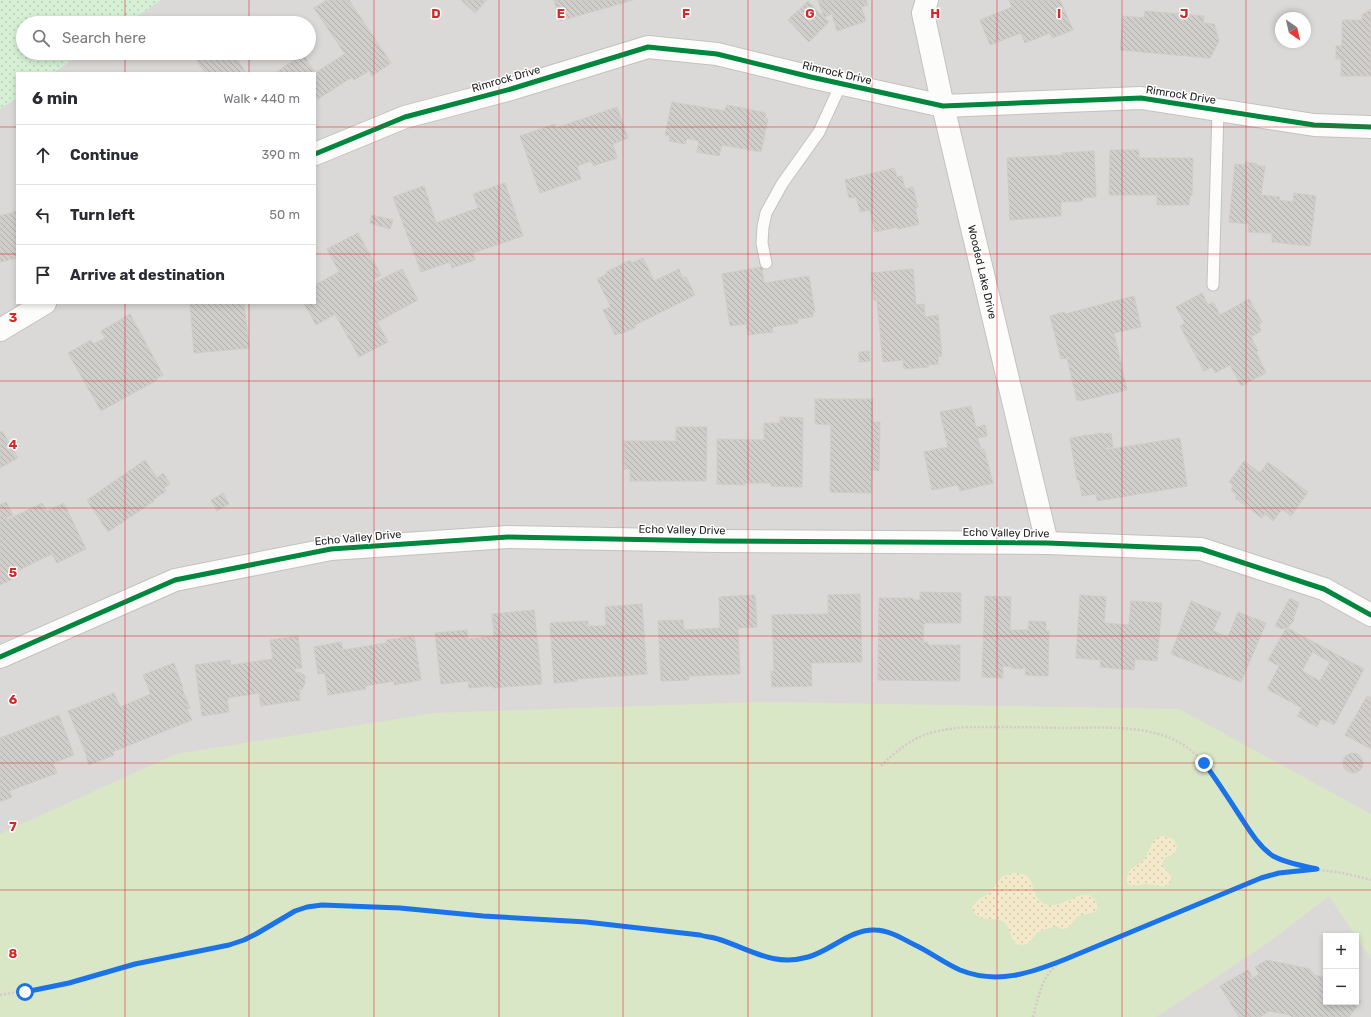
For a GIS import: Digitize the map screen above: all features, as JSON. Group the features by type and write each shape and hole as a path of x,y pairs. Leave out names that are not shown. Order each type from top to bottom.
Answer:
{"street":[{"name":"Wooded Lake Drive","path":"927,0 923,13 943,106 1047,543"},
{"name":"Rimrock Drive","path":"316,154 405,116 510,89 648,47 718,54 841,84 943,106 1142,98 1314,125 1371,127"},
{"path":"0,330 43,304"},
{"name":"Echo Valley Drive","path":"0,657 176,580 331,549 508,537 724,541 1047,543 1201,549 1324,589 1371,615"}],"lane":[{"path":"766,263 762,242 766,213 782,184 819,132 841,84"},
{"path":"1213,285 1218,110"}],"path":[{"path":"881,766 893,754 917,737 946,728 966,726 1115,728 1154,733 1170,738 1184,746 1204,763 1248,828 1265,850 1273,856 1317,869 1333,871 1371,880"},
{"path":"0,995 69,983 135,964 229,945 256,934 295,911 307,907 322,905 400,908 483,916 586,922 700,935 718,939 758,955 777,960 789,961 810,957 847,938 875,930 884,931 894,935 926,950 962,970 992,977 1004,977 1026,974 1066,959 1261,878 1279,873 1317,869"},
{"path":"1033,1017 1046,976 1057,965 1066,959"}],"shaded area":[{"path":"122,0 1371,0 1371,1017 0,1017 0,87 16,76 16,304 316,304 316,72 21,72 38,60 316,60 316,16 100,16"}],"green space":[{"path":"0,0 161,0 137,16 16,16 16,60 72,60 54,72 16,72 16,99 0,109"},
{"path":"762,702 1179,709 1371,814 1371,959 1359,941 1359,933 1354,933 1329,896 1269,942 1156,1017 0,1017 0,834 176,754 435,713"}],"sand":[{"path":"1165,836 1174,840 1177,847 1175,853 1165,858 1162,863 1163,867 1171,876 1169,885 1162,886 1144,884 1135,886 1128,884 1126,879 1130,870 1145,859 1153,841 1158,837"},
{"path":"1013,873 1027,876 1036,896 1045,904 1058,904 1085,895 1090,896 1095,900 1097,909 1092,913 1080,915 1070,926 1064,929 1056,926 1038,932 1030,942 1025,945 1016,944 1012,939 1008,926 1004,922 1000,920 981,918 974,913 972,907 978,900 990,893 1002,877"}],"building":[{"path":"327,0 349,0 391,63 372,76 369,71 354,80 352,77 318,99 316,96 316,72 345,54 314,8"},
{"path":"461,0 487,0 475,13"},
{"path":"554,0 633,0 560,21"},
{"path":"818,0 866,0 868,5 861,7 866,21 837,31 832,14 824,17"},
{"path":"1009,0 1060,0 1073,30 1052,38 1050,33 1025,43 1021,33 990,45 980,20 1012,7"},
{"path":"808,1 829,22 809,42 788,20"},
{"path":"1371,9 1371,76 1341,76 1341,59 1336,59 1336,46 1342,46 1342,20 1362,20 1362,15"},
{"path":"1145,11 1204,16 1203,23 1214,24 1219,41 1210,58 1120,50 1123,16 1144,18"},
{"path":"197,60 238,60 245,72 204,72"},
{"path":"294,60 307,60 314,72 276,72"},
{"path":"672,102 725,111 727,105 766,113 765,118 768,119 761,152 722,145 719,156 697,152 699,141 687,138 685,144 669,141 670,136 665,135"},
{"path":"617,107 628,138 613,144 617,158 593,166 591,161 577,166 581,179 540,193 520,136 555,124 556,128"},
{"path":"1110,150 1139,150 1139,158 1193,158 1192,195 1190,196 1189,205 1157,205 1157,195 1109,195"},
{"path":"1094,151 1096,197 1082,198 1083,201 1061,202 1061,216 1010,220 1007,158 1062,155 1062,153"},
{"path":"1245,162 1257,164 1257,166 1265,166 1261,195 1280,197 1279,200 1293,202 1294,193 1316,196 1310,246 1272,242 1272,233 1248,232 1249,224 1229,222 1235,164 1245,165"},
{"path":"894,168 897,177 902,176 905,189 913,187 918,208 915,208 919,224 875,232 870,210 860,212 856,197 849,198 845,180"},
{"path":"505,183 523,236 473,253 475,260 452,268 450,262 421,272 393,197 424,186 436,223 478,208 473,194"},
{"path":"16,211 16,258 0,262 0,216"},
{"path":"372,215 393,220 390,229 370,223"},
{"path":"358,233 381,275 372,281 373,283 402,269 418,300 377,322 388,342 359,357 335,314 316,325 305,304 316,304 316,284 339,272 327,249"},
{"path":"643,258 654,281 679,269 683,278 686,277 695,295 635,325 636,327 615,335 603,310 611,307 597,279 607,274 606,272 630,260 632,263"},
{"path":"762,267 764,283 809,276 815,312 813,313 813,317 798,319 798,323 772,327 773,332 748,335 746,324 730,326 722,274"},
{"path":"913,269 916,305 924,304 925,317 938,315 942,356 938,357 938,364 928,365 928,367 904,369 903,360 883,362 877,300 874,300 871,273"},
{"path":"1202,293 1208,305 1213,302 1220,315 1249,299 1262,322 1258,325 1261,331 1251,337 1266,373 1241,386 1230,365 1215,373 1212,367 1204,371 1180,326 1185,323 1176,307"},
{"path":"1134,296 1141,327 1114,333 1127,390 1080,401 1077,400 1067,358 1061,359 1050,316 1064,312 1065,314"},
{"path":"190,304 244,304 249,348 194,353"},
{"path":"130,314 163,375 157,378 157,380 101,411 68,353 91,340 93,344 105,338 101,331"},
{"path":"869,351 870,361 859,362 859,352"},
{"path":"815,399 873,399 873,422 880,422 879,471 872,470 871,493 830,492 831,425 815,424"},
{"path":"971,406 976,427 985,425 987,436 978,438 981,450 984,449 993,483 960,491 958,485 932,490 924,452 948,447 940,412"},
{"path":"780,417 803,418 802,487 771,486 771,483 745,483 745,485 717,484 717,439 764,440 764,423 780,423"},
{"path":"676,427 707,427 706,481 630,481 630,469 624,469 624,441 676,441"},
{"path":"2,431 18,458 0,468 0,432"},
{"path":"1111,433 1113,447 1105,448 1105,450 1180,438 1187,486 1097,501 1096,494 1082,496 1079,480 1077,480 1070,438"},
{"path":"145,460 157,478 163,473 170,484 164,488 166,491 153,500 154,501 108,532 87,500"},
{"path":"1244,461 1260,473 1268,462 1308,492 1291,516 1282,509 1273,521 1265,514 1262,518 1235,498 1237,495 1231,490 1234,486 1229,482"},
{"path":"223,493 229,504 217,511 211,500"},
{"path":"6,502 13,515 6,518 7,520 42,503 47,511 64,503 86,549 57,563 52,554 11,574 13,579 0,585 0,505"},
{"path":"920,592 961,593 961,623 924,623 923,642 928,642 928,645 960,645 960,681 878,680 879,598 913,598 913,600 920,600"},
{"path":"860,594 862,662 811,663 812,686 772,687 771,671 774,671 772,615 828,614 828,595"},
{"path":"755,595 757,627 738,628 740,674 689,676 689,680 661,681 658,621 683,620 684,630 720,628 719,597"},
{"path":"1080,595 1106,597 1104,623 1129,625 1131,601 1162,603 1157,661 1135,659 1134,670 1100,667 1101,660 1076,658"},
{"path":"985,596 1011,597 1010,630 1028,630 1029,621 1046,622 1046,631 1049,631 1048,676 1025,675 1026,667 1023,667 1023,669 1003,666 1003,678 982,677"},
{"path":"1290,598 1299,603 1293,622 1287,628 1364,669 1334,725 1321,718 1317,727 1297,716 1302,708 1267,689 1279,666 1268,660 1286,628 1282,629 1275,626","holes":["1312,652 1330,662 1320,681 1302,671"]},
{"path":"1191,601 1221,613 1213,631 1228,637 1238,612 1266,623 1241,682 1171,654"},
{"path":"642,604 647,674 577,679 577,681 554,683 550,623 588,621 588,626 606,626 605,607"},
{"path":"534,610 542,684 493,688 493,686 469,688 468,681 441,684 435,633 467,630 468,639 494,636 492,614"},
{"path":"298,636 302,668 295,669 295,673 299,672 305,676 305,683 302,689 299,690 300,700 261,706 259,693 227,698 229,712 202,716 195,665 230,660 231,665 273,659 270,640"},
{"path":"414,636 421,680 394,685 394,681 365,686 366,689 328,695 325,673 318,674 314,647 341,642 343,650 387,643 386,640"},
{"path":"174,663 190,708 187,709 192,720 112,752 114,755 89,765 87,756 68,711 114,693 120,707 151,694 143,675"},
{"path":"1367,696 1371,698 1371,749 1345,735"},
{"path":"59,715 74,755 53,763 57,773 9,791 12,797 0,802 0,738"},
{"path":"1353,753 1360,756 1363,763 1360,770 1353,773 1346,770 1343,763 1346,756"},
{"path":"1267,960 1310,969 1314,975 1323,977 1323,1005 1358,1005 1349,1017 1292,1017 1290,1015 1269,1011 1260,1017 1239,1017 1220,986 1248,970 1253,978 1259,974 1255,967"}],"cycle path":[{"path":"316,154 405,117 511,89 648,47 717,54 811,77 943,106 1141,98 1314,125 1371,127"},
{"path":"0,657 175,580 331,549 508,537 716,541 1047,543 1201,549 1324,589 1371,615"}],"route":[{"path":"25,992 69,983 135,964 229,945 256,934 295,911 307,907 322,905 400,908 483,916 586,922 700,935 718,939 758,955 777,960 789,961 810,957 854,935 875,930 884,931 894,935 926,950 949,964 977,975 1004,977 1026,974 1042,969 1261,878 1279,873 1317,869 1292,863 1273,856 1265,850 1257,841 1204,763"}]}
